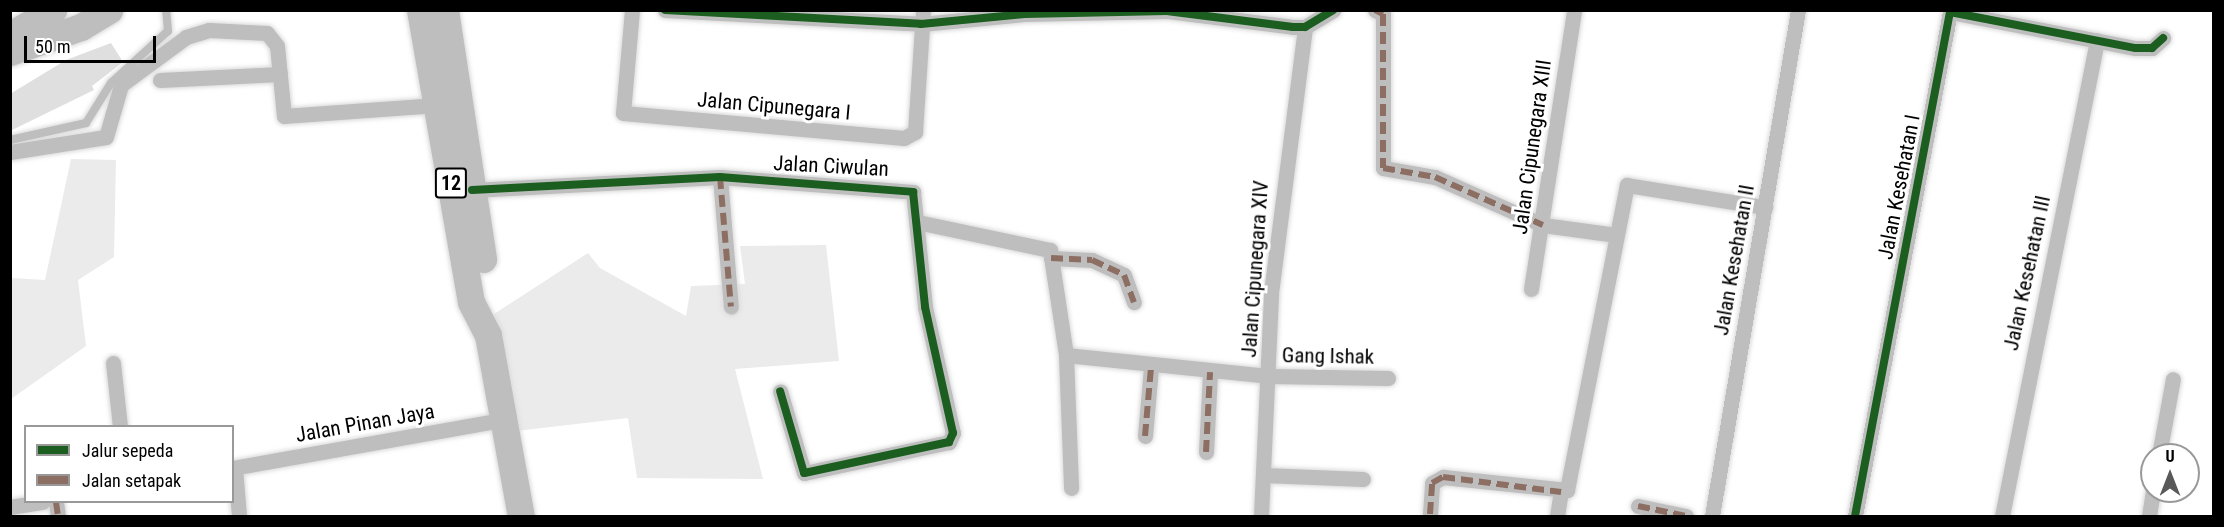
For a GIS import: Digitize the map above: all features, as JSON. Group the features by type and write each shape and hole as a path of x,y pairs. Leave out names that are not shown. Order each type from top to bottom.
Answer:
{"highway":[{"path":"10,35 53,10"},
{"path":"10,52 81,27 109,10"},
{"name":"12","path":"420,10 471,302 488,334"},
{"name":"12","path":"445,10 489,302 488,334 506,419 521,516"}],"street":[{"name":"Jalan Cipunegara I","path":"632,10 623,113 904,138 915,132 922,17"},
{"path":"665,10 922,17 1167,11 1305,27 1333,10"},
{"path":"1375,10 1383,14 1383,168 1435,177 1543,225 1616,235"},
{"name":"Jalan Cipunegara XIII","path":"1532,289 1574,10"},
{"name":"Jalan Kesehatan II","path":"1712,516 1798,10"},
{"name":"Jalan Kesehatan I","path":"1855,516 1948,11 2149,49 2163,38"},
{"name":"Jalan Cipunegara XIV","path":"1261,516 1268,376 1285,153 1305,27"},
{"path":"10,152 106,137 121,85 186,37 209,30 267,33 277,46 284,116 436,105"},
{"name":"Jalan Kesehatan III","path":"2002,516 2097,40"},
{"path":"160,80 279,74"},
{"path":"720,177 731,307"},
{"name":"Jalan Ciwulan","path":"472,190 720,177 903,188 913,192 925,307 953,433 949,442 804,473 780,391"},
{"path":"1430,514 1432,483 1443,477 1561,492 1567,490 1627,185 1765,207"},
{"path":"917,222 1041,244 1050,250 1066,355 1071,488"},
{"path":"1051,258 1092,260 1124,275 1134,302"},
{"name":"Gang Ishak","path":"1066,355 1151,368 1268,376 1388,378"},
{"path":"113,363 120,425"},
{"path":"1145,436 1151,368"},
{"path":"1206,452 1210,372"},
{"path":"2161,443 2173,380"},
{"name":"Jalan Pinan Jaya","path":"234,468 506,419"},
{"path":"234,468 239,516"},
{"path":"1263,475 1363,479"},
{"path":"1557,516 1561,492"},
{"path":"10,507 32,503"},
{"path":"1638,506 1686,516"}],"lane":[{"path":"10,140 86,123 111,83 168,31 167,14 176,10"}],"shaded area":[{"path":"71,159 116,160 114,257 78,280 86,346 11,399 11,278 45,280"},
{"path":"826,245 839,361 735,369 763,479 637,478 628,418 516,431 494,314 588,253 600,268 686,316 691,286 745,284 740,246"}],"building":[{"path":"111,43 123,62 92,86 94,90 10,131 10,94 66,60"}],"marked path":[{"path":"1375,10 1383,14 1383,168 1435,177 1543,225"},
{"path":"720,177 731,307"},
{"path":"1051,258 1092,260 1124,275 1134,302"},
{"path":"1145,436 1151,368"},
{"path":"1206,452 1210,372"},
{"path":"1430,514 1432,483 1443,477 1561,492"},
{"path":"56,503 58,516"},
{"path":"1638,506 1686,516"}],"cycle path":[{"path":"665,10 921,24 1025,14 1167,11 1293,27 1305,27 1333,10"},
{"path":"1855,516 1950,12 2136,48 2152,48 2163,38"},
{"path":"472,190 720,177 913,192 925,307 953,433 949,442 804,473 780,391"}]}
